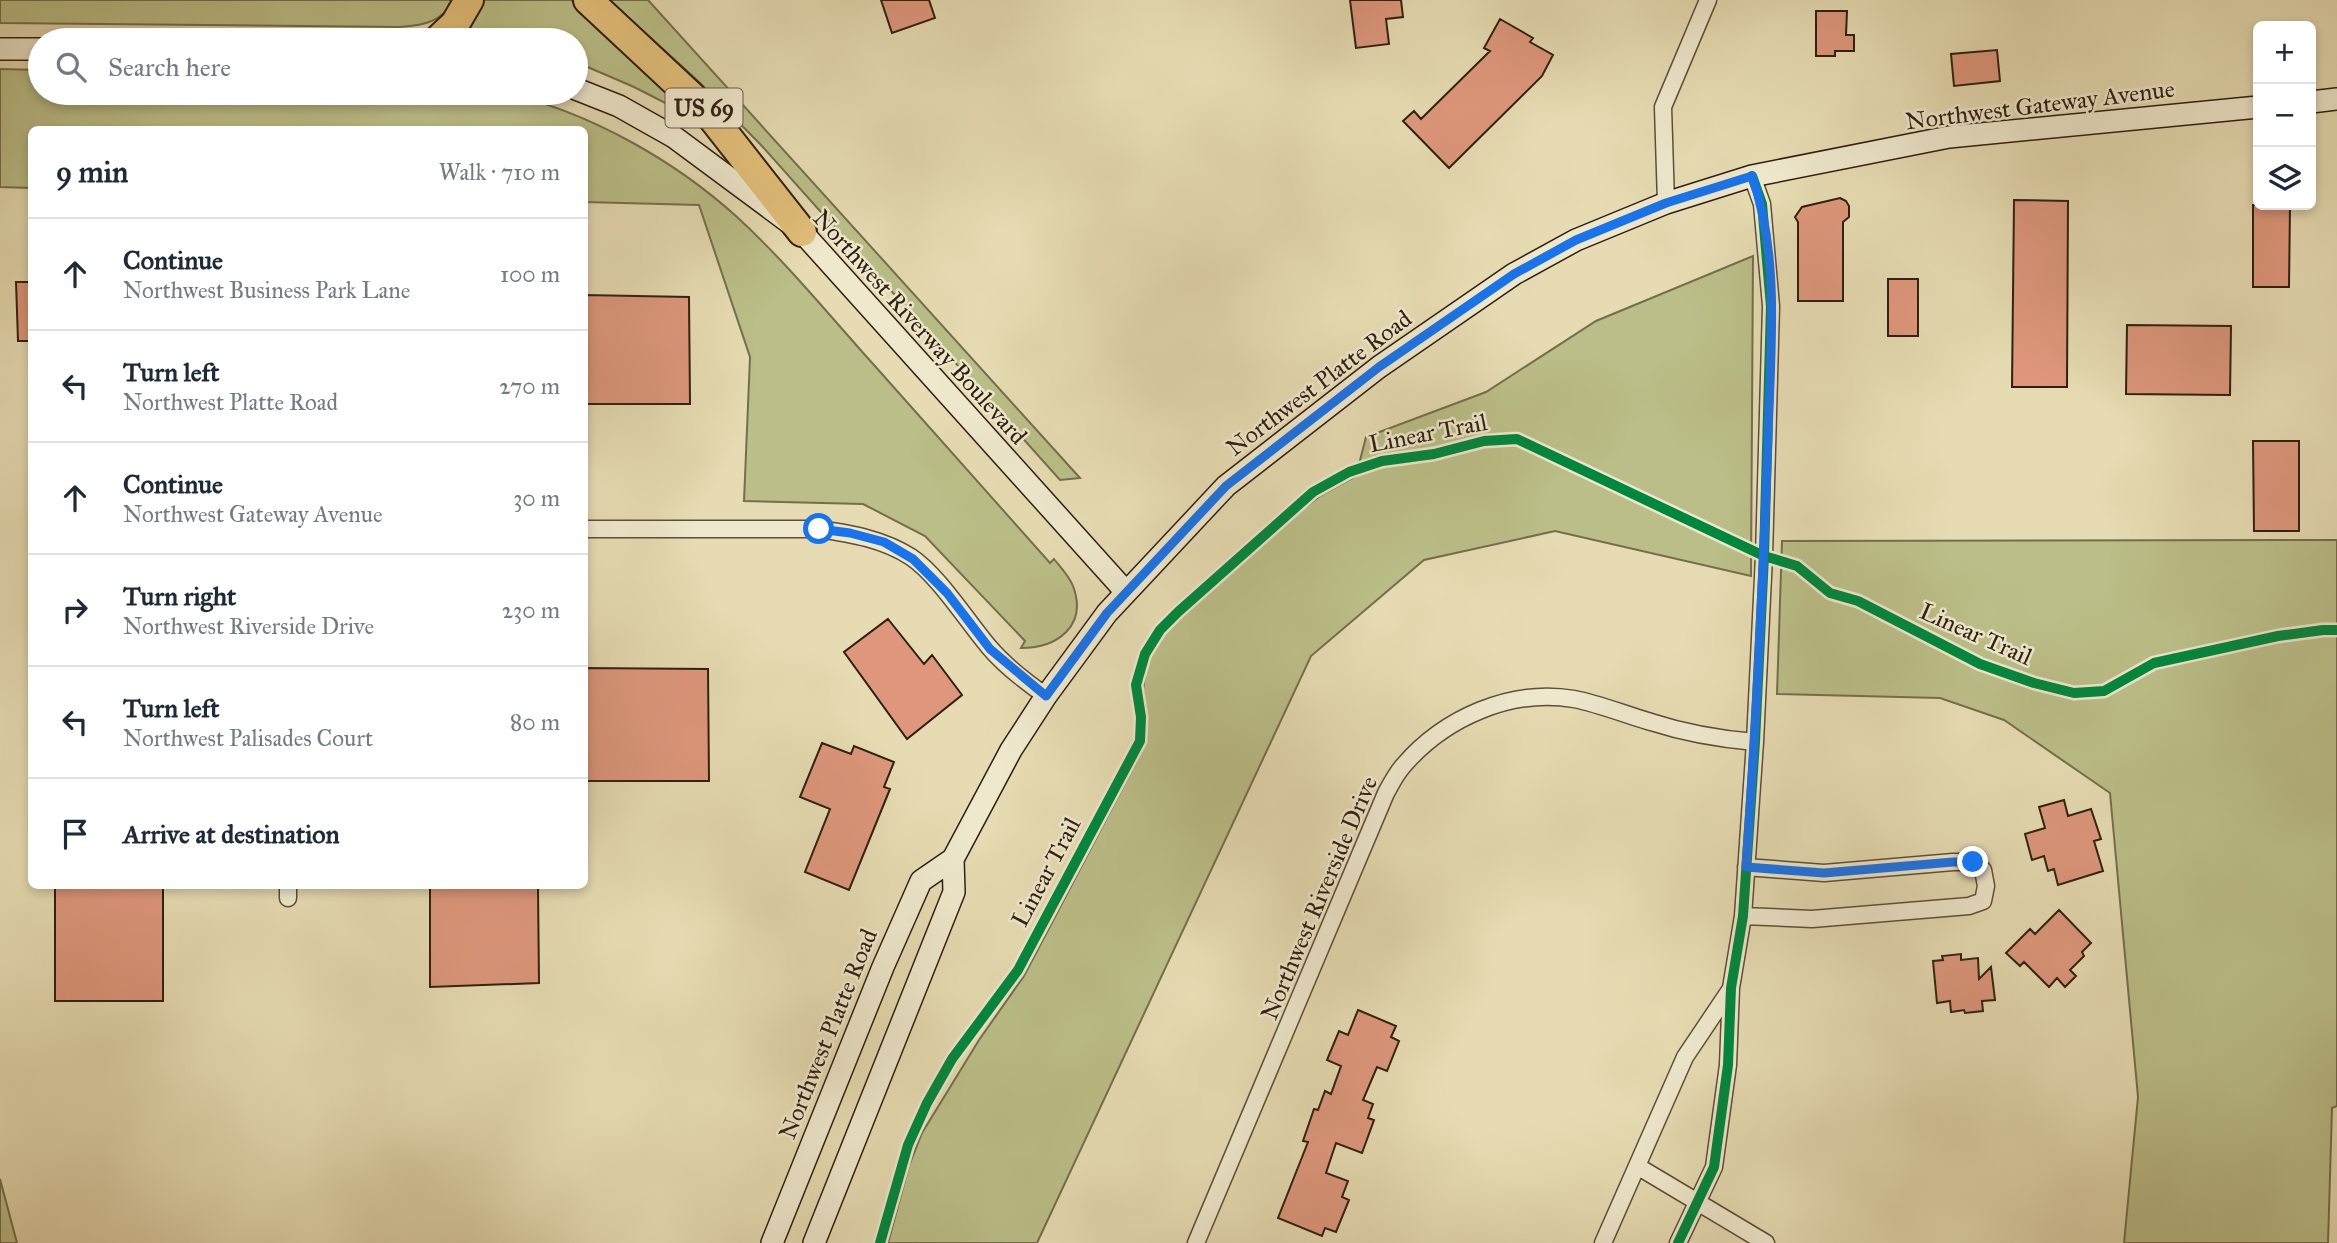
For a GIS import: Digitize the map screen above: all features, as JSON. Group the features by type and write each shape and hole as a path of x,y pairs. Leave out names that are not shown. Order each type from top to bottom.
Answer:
{"highway":[{"path":"451,28 469,0"},
{"name":"US 69","path":"588,0 707,111 802,232"}],"main road":[{"path":"0,49 28,49"},
{"name":"Northwest Riverway Boulevard","path":"588,94 619,106 674,137 802,232 1126,592"},
{"path":"2316,101 2337,99"},
{"name":"Northwest Gateway Avenue","path":"1666,203 1752,176 1949,138 2253,108"},
{"name":"Northwest Platte Road","path":"772,1243 883,967 921,881 953,859 1011,750 1099,623 1226,486 1379,367 1538,260 1576,240 1666,203"},
{"name":"Northwest Platte Road","path":"814,1243 954,892 953,859"}],"street":[{"path":"1666,203 1663,107 1708,0"},
{"path":"1678,1243 1714,1167 1728,1065 1731,988 1743,916 1764,556 1772,306 1762,204 1752,176"},
{"path":"588,529 819,529 850,533 884,542 913,559 947,593 990,649 1046,696"},
{"name":"Northwest Riverside Drive","path":"1196,1243 1386,793 1402,767 1421,748 1445,729 1478,710 1513,699 1546,696 1575,699 1715,739 1755,742"},
{"path":"1743,916 1812,919 1901,914 1969,906 1983,901 1986,886 1983,870 1973,862 1824,873 1746,867"},
{"path":"1603,1243 1685,1057 1731,988"},
{"path":"1637,1166 1766,1243"}],"green space":[{"path":"0,0 456,0 432,21 400,27 0,23"},
{"path":"484,0 571,0 679,104 675,108 588,67 588,28 468,28"},
{"path":"609,0 648,0 1080,478 1060,480 761,145 698,81"},
{"path":"0,69 28,70 28,105 548,105 568,112 629,141 686,176 755,234 1050,563 1054,559 1073,586 1077,600 1073,623 1057,639 1034,647 1021,648 1025,641 925,536 863,504 744,501 750,357 699,205 588,202 588,126 28,126 28,188 0,187"},
{"path":"1753,256 1751,576 1555,531 1424,560 1311,656 1037,1243 888,1243 909,1166 922,1133 979,1040 1024,976 1141,753 1147,718 1143,690 1145,675 1149,659 1167,630 1295,515 1320,496 1356,476 1366,437 1486,392 1596,321"},
{"path":"2337,540 2337,1106 2332,1108 2328,1243 2124,1243 2138,1097 2110,793 2004,720 1940,698 1777,694 1782,541"},
{"path":"0,1179 17,1243 0,1243"}],"building":[{"path":"881,0 929,0 935,18 892,33"},
{"path":"1350,0 1401,0 1403,17 1386,19 1389,44 1356,48"},
{"path":"1816,11 1847,11 1846,35 1854,35 1854,51 1835,51 1835,56 1816,56"},
{"path":"1500,19 1533,38 1530,42 1553,55 1542,76 1449,168 1403,121 1414,111 1421,119 1490,51 1484,48"},
{"path":"1997,50 2000,81 1954,86 1951,54"},
{"path":"1840,198 1849,206 1849,217 1843,222 1843,301 1798,301 1798,222 1795,217 1802,207"},
{"path":"2014,200 2068,201 2067,387 2012,387"},
{"path":"2253,210 2290,210 2289,287 2253,287"},
{"path":"1888,279 1918,279 1918,336 1888,336"},
{"path":"16,282 28,282 28,341 18,341"},
{"path":"588,295 689,297 690,404 588,404"},
{"path":"2127,325 2231,326 2230,395 2126,394"},
{"path":"2253,441 2299,441 2299,531 2254,531"},
{"path":"888,619 924,664 932,655 962,695 907,739 844,652"},
{"path":"588,668 708,669 709,781 588,781"},
{"path":"822,743 851,754 854,746 894,762 884,787 890,789 849,890 805,872 830,809 800,797"},
{"path":"2064,800 2068,816 2091,809 2101,839 2094,841 2103,871 2058,885 2054,869 2048,871 2044,856 2032,860 2025,834 2045,828 2039,807"},
{"path":"55,889 163,889 163,1001 55,1001"},
{"path":"430,889 538,889 539,983 430,987"},
{"path":"2059,910 2091,943 2082,952 2084,956 2070,970 2076,976 2065,987 2057,978 2049,987 2024,962 2020,966 2006,953 2030,929 2035,934"},
{"path":"1961,954 1961,960 1978,958 1979,979 1991,967 1995,1000 1982,1001 1983,1011 1951,1012 1950,1001 1937,1003 1933,961 1943,960 1942,956"},
{"path":"1358,1010 1396,1026 1391,1037 1399,1041 1387,1071 1377,1067 1363,1100 1373,1104 1368,1118 1374,1120 1362,1153 1336,1143 1326,1173 1348,1181 1342,1197 1349,1200 1336,1232 1325,1228 1322,1236 1278,1218 1308,1142 1303,1141 1314,1109 1318,1110 1325,1091 1331,1094 1341,1066 1327,1060 1339,1031 1348,1035"}],"cycle path":[{"path":"1678,1243 1714,1167 1728,1065 1731,988 1743,916 1764,556 1771,306 1762,204 1752,176"},
{"name":"Linear Trail","path":"880,1243 908,1145 927,1103 952,1059 1018,970 1140,741 1141,717 1136,685 1145,654 1160,630 1178,612 1313,492 1349,472 1382,461 1434,454 1484,441 1517,439 1764,556 1797,566 1830,593 1858,601 1980,664 2034,683 2074,693 2104,691 2154,663 2278,636 2337,630"}],"route":[{"path":"819,529 850,533 884,542 913,559 947,593 990,649 1021,678 1046,696 1107,613 1226,486 1379,367 1514,274 1576,240 1666,203 1752,176 1762,204 1772,306 1764,556 1746,867 1824,873 1973,862"}]}
